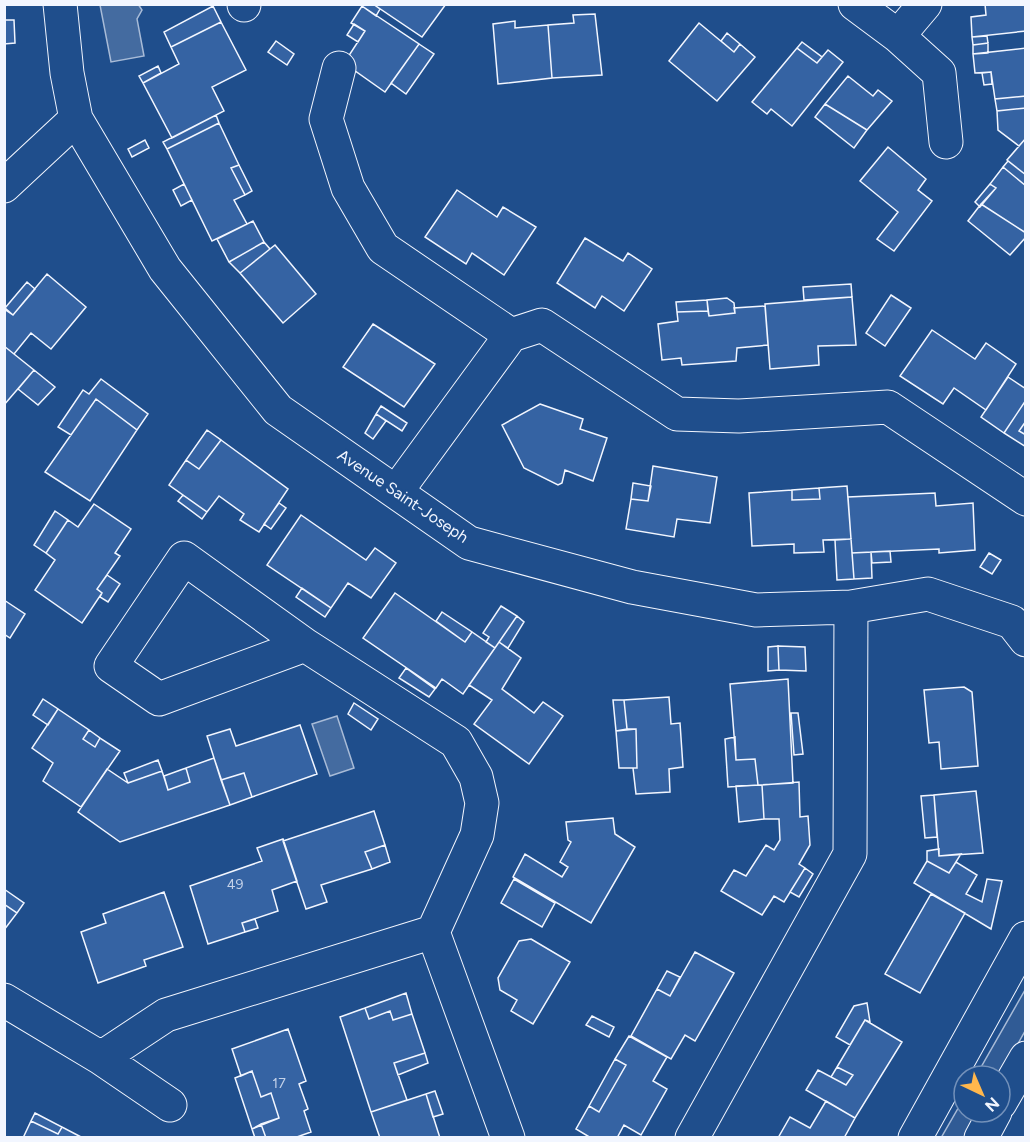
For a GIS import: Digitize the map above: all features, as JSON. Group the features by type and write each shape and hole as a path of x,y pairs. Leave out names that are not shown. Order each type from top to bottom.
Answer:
{"street":[{"name":"Avenue Saint-Joseph","path":"60,4 67,73 76,120 165,269 278,410 469,543 632,587 756,610 851,607 928,594 1012,622 1026,640"},
{"path":"855,4 898,36 939,73 946,142"},
{"path":"898,36 926,4"},
{"path":"339,68 326,119 348,188 384,248 511,335"},
{"path":"4,186 76,120"},
{"path":"396,492 511,335 542,325 677,414 739,416 888,407 1026,499"},
{"path":"305,645 159,699 111,666 184,558 305,645 456,742 476,777 482,803 477,835 433,932 508,1137"},
{"path":"692,1137 850,854 851,607"},
{"path":"101,1058 166,1015 433,932"},
{"path":"915,1137 1026,938"},
{"path":"4,1000 101,1058 170,1105"},
{"path":"1012,1082 1026,1058"}],"shaded area":[{"path":"138,4 142,10 137,19 144,56 111,62 100,5"},
{"path":"337,716 354,768 330,776 312,724"},
{"path":"1025,990 1025,1031 1007,1064 983,1064"},
{"path":"952,1119 952,1124 972,1124 965,1137 941,1138"}],"building":[{"path":"373,4 380,9 376,16 362,6"},
{"path":"373,4 446,4 422,37"},
{"path":"985,4 1026,4 1026,31 972,37 971,17 986,15"},
{"path":"213,6 221,22 171,47 164,32"},
{"path":"362,6 419,44 385,92 344,63 365,31 351,23"},
{"path":"595,14 602,75 552,78 548,25 574,23 573,15"},
{"path":"4,20 14,20 15,43 4,44"},
{"path":"515,21 515,28 548,25 552,78 498,84 493,24"},
{"path":"221,22 246,70 212,87 224,111 172,138 143,83 179,64 171,47"},
{"path":"699,23 734,52 740,44 755,57 717,101 669,61"},
{"path":"354,24 365,31 358,42 347,35"},
{"path":"727,33 740,44 734,52 721,41"},
{"path":"987,36 988,43 973,45 972,37"},
{"path":"276,41 294,54 287,65 268,52"},
{"path":"802,42 822,57 817,63 797,48"},
{"path":"988,43 988,53 973,54 973,45"},
{"path":"419,44 434,54 406,94 391,83"},
{"path":"797,48 817,63 828,50 843,62 792,126 771,109 767,114 752,102"},
{"path":"1026,48 1026,96 995,99 991,72 975,73 973,54"},
{"path":"158,66 161,73 143,83 139,76"},
{"path":"991,72 992,84 984,85 982,73"},
{"path":"848,76 873,96 878,90 892,101 867,130 825,104"},
{"path":"1026,96 1026,108 997,111 995,99"},
{"path":"825,104 867,130 854,148 815,117"},
{"path":"1026,108 1026,138 1019,146 998,130 997,111"},
{"path":"216,115 219,123 167,149 163,142"},
{"path":"219,123 239,165 231,168 245,195 234,200 247,224 212,241 167,149"},
{"path":"1026,138 1026,175 1007,160"},
{"path":"145,140 149,148 132,157 128,149"},
{"path":"888,147 926,179 918,190 932,201 894,251 877,239 898,212 860,181"},
{"path":"1008,161 1026,175 1026,186 1003,167"},
{"path":"239,165 252,191 245,195 231,168"},
{"path":"1003,167 1026,186 1026,233 981,204 996,188 990,184"},
{"path":"184,184 192,200 181,206 173,190"},
{"path":"990,184 996,188 980,207 975,202"},
{"path":"457,190 497,217 503,207 536,227 504,275 472,253 466,264 425,237"},
{"path":"981,204 1026,233 1026,237 1010,255 968,221"},
{"path":"253,221 264,242 229,262 217,239"},
{"path":"585,238 623,261 628,253 652,269 624,311 602,296 595,308 557,283"},
{"path":"264,242 270,249 240,273 229,262"},
{"path":"275,245 316,294 283,323 240,273"},
{"path":"47,274 86,307 51,349 31,333 14,354 4,346 4,309 13,315"},
{"path":"27,282 35,289 13,315 5,308"},
{"path":"851,284 852,297 804,300 803,287"},
{"path":"891,295 911,308 885,346 866,333"},
{"path":"852,297 856,345 818,346 819,365 770,369 765,304"},
{"path":"727,298 734,303 735,313 709,316 707,300"},
{"path":"707,300 708,311 677,312 676,302"},
{"path":"765,306 768,345 737,348 736,361 682,365 681,358 662,360 658,324 678,321 677,312 708,311 709,316 735,313 734,308"},
{"path":"373,324 435,364 404,407 343,367"},
{"path":"932,330 975,359 986,343 1016,364 986,410 954,388 943,404 900,376"},
{"path":"4,346 34,370 4,405"},
{"path":"34,370 55,387 38,405 18,389"},
{"path":"1008,377 1026,389 1026,400 1004,433 981,417"},
{"path":"101,379 148,414 137,430 96,399 71,435 58,427 83,390 89,394"},
{"path":"96,399 137,430 90,501 45,472"},
{"path":"1026,400 1026,421 1019,431 1026,435 1026,447 1004,433"},
{"path":"540,404 583,419 580,429 607,438 593,481 565,470 562,483 558,485 524,468 502,425"},
{"path":"381,406 407,423 402,431 376,414"},
{"path":"376,414 386,421 373,439 365,433"},
{"path":"1026,421 1026,435 1019,431"},
{"path":"207,430 221,440 199,469 186,460"},
{"path":"221,440 288,489 259,532 240,520 244,514 219,496 207,512 169,485 186,460 199,469"},
{"path":"653,466 717,477 710,523 677,519 674,537 626,529 631,499 648,501"},
{"path":"633,483 651,486 648,501 631,499"},
{"path":"847,486 851,539 823,540 824,552 794,553 794,544 752,546 749,493 792,490 792,500 820,499 819,488"},
{"path":"819,488 820,499 792,500 792,490"},
{"path":"935,493 936,506 973,503 975,550 939,553 939,549 852,553 848,497"},
{"path":"183,495 207,512 202,519 178,501"},
{"path":"279,503 286,508 271,529 264,524"},
{"path":"94,504 131,529 115,553 120,556 97,589 102,593 82,623 35,590 55,560 46,553 68,520 78,527"},
{"path":"55,511 68,520 46,553 34,545"},
{"path":"301,515 366,560 375,548 396,563 371,598 348,583 331,608 267,565"},
{"path":"851,539 854,579 837,580 835,540"},
{"path":"890,551 891,562 872,563 871,552"},
{"path":"871,552 872,578 854,579 852,553"},
{"path":"989,553 1001,560 992,574 980,567"},
{"path":"107,575 120,584 108,602 100,597 102,593 97,589"},
{"path":"302,588 331,608 325,617 296,597"},
{"path":"395,593 465,642 472,632 495,648 463,694 442,679 436,688 363,638"},
{"path":"4,600 25,614 10,638 4,634"},
{"path":"501,606 517,616 495,648 486,642 489,637 483,633"},
{"path":"442,612 472,632 465,642 436,621"},
{"path":"517,616 524,622 508,648 499,642"},
{"path":"499,642 521,658 502,689 534,713 543,702 563,716 529,764 474,724 492,700 469,685"},
{"path":"778,646 779,670 768,671 768,647"},
{"path":"778,646 805,647 806,671 779,670"},
{"path":"406,668 435,689 429,697 399,678"},
{"path":"788,679 793,783 758,785 755,759 736,760 730,684"},
{"path":"964,687 972,692 978,766 941,769 939,742 929,743 924,690"},
{"path":"669,697 671,724 680,723 683,767 669,769 670,792 636,794 633,768 637,768 636,729 627,729 624,700"},
{"path":"43,699 58,709 48,725 33,715"},
{"path":"613,700 624,700 627,729 616,731"},
{"path":"354,703 378,719 371,730 348,714"},
{"path":"58,709 89,730 83,739 95,747 100,738 120,751 81,807 43,781 53,763 32,748"},
{"path":"791,713 798,713 803,754 794,755"},
{"path":"300,725 317,774 252,797 244,773 221,780 207,736 230,729 236,746"},
{"path":"636,729 637,768 619,768 616,731"},
{"path":"89,730 100,738 95,747 83,739"},
{"path":"735,737 736,760 755,759 758,785 728,787 725,739"},
{"path":"214,758 230,805 120,842 78,812 107,769 128,783 162,771 168,790 190,782 186,768"},
{"path":"158,760 162,771 128,783 124,773"},
{"path":"186,768 190,782 168,790 164,776"},
{"path":"244,773 252,797 230,805 221,780"},
{"path":"799,782 800,817 808,816 810,845 799,864 805,868 784,902 774,896 762,915 721,891 734,870 746,876 766,845 774,850 780,840 779,819 764,819 762,785"},
{"path":"762,785 764,819 739,822 736,786"},
{"path":"976,791 983,853 939,856 934,795"},
{"path":"934,795 937,837 925,838 921,796"},
{"path":"374,811 385,845 365,852 372,869 321,885 327,902 306,909 283,841"},
{"path":"613,818 615,834 635,847 591,923 513,877 525,854 562,877 568,867 560,862 571,842 568,840 566,822"},
{"path":"283,839 297,881 272,890 278,911 242,923 245,932 208,944 190,886 262,861 257,848"},
{"path":"385,845 390,862 372,869 365,852"},
{"path":"939,849 939,856 961,854 949,873 927,861 927,851"},
{"path":"927,861 949,873 956,862 977,875 966,894 982,902 987,879 1002,881 991,929 914,883"},
{"path":"805,868 813,874 799,897 790,892"},
{"path":"514,879 555,903 542,927 501,903"},
{"path":"4,889 24,903 17,913 4,904"},
{"path":"164,892 183,947 144,960 146,966 98,983 81,932 106,923 103,914"},
{"path":"931,894 965,913 920,993 885,974"},
{"path":"4,904 17,913 4,930"},
{"path":"255,919 258,928 245,932 242,923"},
{"path":"531,939 570,962 533,1024 511,1011 517,1000 500,990 498,978 519,941"},
{"path":"695,952 734,973 695,1041 685,1035 671,1059 631,1036 657,989 670,996"},
{"path":"667,971 680,977 670,996 657,989"},
{"path":"406,993 412,1014 393,1020 390,1011 369,1019 365,1008"},
{"path":"867,1003 870,1022 865,1020 850,1045 836,1037 854,1006"},
{"path":"365,1008 369,1019 390,1011 393,1020 412,1014 425,1053 394,1063 407,1100 371,1112 340,1017"},
{"path":"592,1016 614,1027 609,1037 586,1025"},
{"path":"865,1020 902,1042 855,1118 806,1090 818,1070 846,1085 853,1075 837,1067"},
{"path":"288,1029 306,1081 299,1084 308,1109 304,1111 311,1132 294,1138 266,1138 261,1124 279,1118 271,1093 261,1097 252,1071 241,1076 232,1049"},
{"path":"629,1036 667,1057 653,1081 667,1089 641,1135 624,1125 617,1138 591,1138 576,1129 589,1106 599,1112 626,1065 615,1059"},
{"path":"425,1053 428,1063 398,1075 394,1063"},
{"path":"615,1059 626,1065 599,1112 589,1106"},
{"path":"837,1067 853,1075 846,1085 831,1077"},
{"path":"252,1071 261,1097 271,1093 279,1118 252,1129 235,1078"},
{"path":"435,1091 443,1114 433,1117 426,1094"},
{"path":"426,1094 440,1138 380,1138 371,1112"},
{"path":"826,1101 855,1118 844,1138 778,1138 790,1117 810,1128"},
{"path":"35,1113 62,1127 58,1134 31,1121"},
{"path":"31,1121 58,1134 62,1127 83,1138 23,1138"},
{"path":"261,1124 266,1138 255,1138 252,1129"}]}
